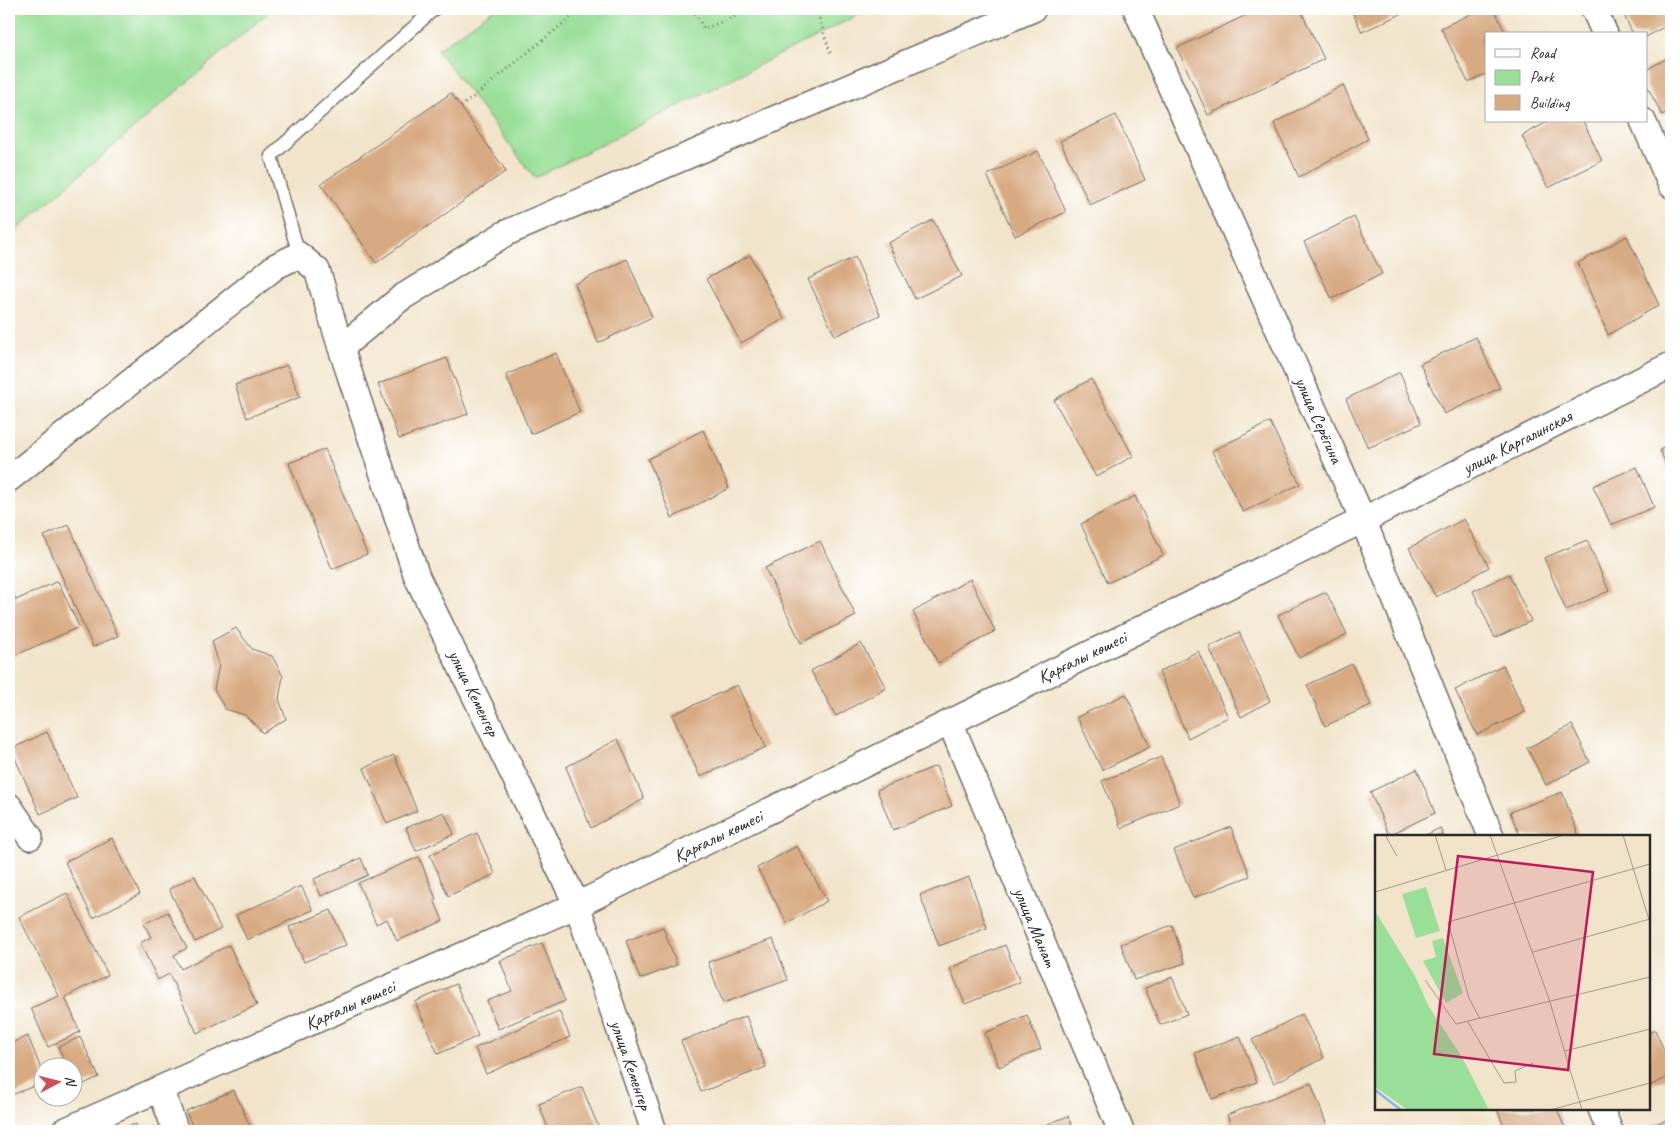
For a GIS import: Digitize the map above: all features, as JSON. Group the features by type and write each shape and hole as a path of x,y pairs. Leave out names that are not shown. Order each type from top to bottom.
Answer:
{"street":[{"path":"341,348 401,298 506,233 1033,9"},
{"name":"улица Серёгина","path":"1136,9 1363,520 1491,835"},
{"path":"1594,9 1604,32"},
{"path":"1643,122 1671,186"},
{"name":"улица Кеменгер","path":"299,255 317,270 417,576 577,905 654,1131"},
{"path":"9,480 276,266 299,255"},
{"name":"улица Каргалинская","path":"1363,520 1671,365"},
{"name":"Қарғалы көшесі","path":"64,1131 577,905 1363,520"},
{"name":"улица Манат","path":"950,722 1121,1131"},
{"path":"9,806 30,837"},
{"path":"160,1089 176,1131"},
{"path":"1601,1110 1610,1131"}],"lane":[{"path":"299,255 271,156 434,9"}],"path":[{"path":"461,107 581,9"},
{"path":"693,9 704,29 752,9"},
{"path":"816,9 831,54"}],"green space":[{"path":"9,9 272,9 9,236"},
{"path":"494,9 870,9 535,178 437,50"}],"building":[{"path":"1259,9 1300,9 1324,59 1208,115 1177,48"},
{"path":"1351,9 1412,9 1362,32"},
{"path":"1481,9 1494,9 1505,32 1485,32 1485,74 1468,82 1441,28"},
{"path":"1621,9 1671,9 1671,23 1648,36 1648,32 1632,32"},
{"path":"1671,56 1671,110 1662,115 1648,88 1648,69"},
{"path":"1343,85 1368,139 1299,177 1274,123"},
{"path":"451,93 506,171 376,263 321,184"},
{"path":"1116,115 1145,180 1090,205 1060,141"},
{"path":"1547,122 1583,122 1602,161 1548,188 1522,136"},
{"path":"1038,151 1066,212 1015,236 987,175"},
{"path":"1354,217 1382,274 1332,299 1304,242"},
{"path":"933,220 962,276 915,299 888,243"},
{"path":"1627,236 1659,305 1608,335 1578,263"},
{"path":"750,255 784,319 741,343 706,279"},
{"path":"855,257 880,315 835,336 808,279"},
{"path":"627,259 652,317 598,343 575,284"},
{"path":"1476,337 1500,388 1444,414 1420,364"},
{"path":"556,353 580,412 531,434 506,375"},
{"path":"447,358 468,414 399,439 378,384"},
{"path":"287,365 300,397 247,418 235,385"},
{"path":"1400,372 1421,423 1368,448 1346,399"},
{"path":"1091,379 1133,456 1096,477 1054,400"},
{"path":"1270,422 1300,484 1243,512 1212,451"},
{"path":"703,430 729,488 672,518 648,459"},
{"path":"1671,444 1671,476 1660,450"},
{"path":"325,449 367,554 332,569 289,463"},
{"path":"1637,467 1654,507 1611,525 1593,486"},
{"path":"1135,496 1163,555 1108,583 1081,524"},
{"path":"1464,519 1489,567 1436,597 1409,548"},
{"path":"69,525 118,636 93,647 44,536"},
{"path":"1587,540 1609,591 1566,610 1544,558"},
{"path":"820,541 856,616 801,643 765,568"},
{"path":"1509,574 1531,621 1495,638 1473,591"},
{"path":"970,579 995,631 938,663 913,612"},
{"path":"58,581 79,627 9,658 9,583 16,600"},
{"path":"1326,592 1347,634 1299,658 1278,615"},
{"path":"236,628 252,649 272,656 283,676 279,699 286,719 263,733 245,715 225,709 214,689 219,665 212,641"},
{"path":"1239,632 1270,701 1241,717 1209,647"},
{"path":"861,643 886,688 836,716 811,671"},
{"path":"1198,651 1228,717 1188,738 1159,672"},
{"path":"1352,664 1371,705 1325,726 1307,685"},
{"path":"1503,665 1525,712 1477,735 1455,690"},
{"path":"737,685 766,747 700,777 672,715"},
{"path":"1126,694 1150,747 1102,770 1077,717"},
{"path":"1572,725 1590,762 1546,785 1527,748"},
{"path":"47,732 77,798 40,814 11,749"},
{"path":"618,739 644,799 591,828 566,767"},
{"path":"394,755 417,811 387,824 364,768"},
{"path":"1161,757 1180,804 1121,828 1102,781"},
{"path":"936,766 952,806 893,830 877,790"},
{"path":"1417,769 1435,813 1389,835 1370,792"},
{"path":"1562,792 1579,835 1520,835 1510,812"},
{"path":"444,812 454,834 416,851 406,828"},
{"path":"1231,827 1250,876 1193,898 1174,850"},
{"path":"1440,828 1443,835 1426,835"},
{"path":"477,833 495,874 448,896 430,855"},
{"path":"112,838 140,894 93,918 65,862"},
{"path":"797,846 827,901 787,923 757,868"},
{"path":"419,857 443,921 397,941 387,919 376,924 358,883"},
{"path":"361,858 368,875 321,896 314,879"},
{"path":"195,876 221,929 195,942 169,889"},
{"path":"969,877 987,928 939,946 920,895"},
{"path":"301,886 313,910 247,940 236,915"},
{"path":"67,893 108,975 65,997 80,1032 48,1047 31,1008 59,996 19,917"},
{"path":"331,910 346,945 304,962 289,927"},
{"path":"168,912 187,948 174,955 181,969 229,945 257,1005 197,1033 169,974 158,980 140,943 151,937 144,924"},
{"path":"1172,925 1185,963 1134,980 1121,944"},
{"path":"663,927 677,965 640,979 626,941"},
{"path":"773,939 788,980 723,1003 708,962"},
{"path":"542,943 565,1001 498,1029 487,1001 512,991 500,961"},
{"path":"1005,945 1020,982 965,1004 950,968"},
{"path":"1172,977 1187,1014 1160,1025 1145,988"},
{"path":"456,984 478,1036 438,1054 415,1002"},
{"path":"559,1011 570,1037 486,1074 475,1048"},
{"path":"1302,1014 1324,1058 1274,1083 1252,1040"},
{"path":"1027,1015 1041,1049 999,1067 985,1033"},
{"path":"746,1016 766,1067 701,1092 681,1041"},
{"path":"1655,1030 1671,1066 1671,1076 1650,1086 1650,1032"},
{"path":"28,1036 37,1058 32,1058 32,1087 9,1096 9,1044"},
{"path":"1240,1036 1257,1082 1212,1099 1195,1053"},
{"path":"80,1037 99,1077 82,1085 82,1058 63,1058 58,1047"},
{"path":"1311,1083 1329,1131 1233,1131 1227,1115"},
{"path":"582,1087 600,1131 549,1131 539,1104"},
{"path":"234,1090 252,1131 194,1131 186,1111"},
{"path":"1497,1110 1557,1110 1566,1131 1506,1131"},
{"path":"1068,1116 1074,1131 1031,1131"},
{"path":"1671,1118 1671,1131 1648,1131 1647,1128"},
{"path":"136,1124 139,1131 117,1131"}]}
